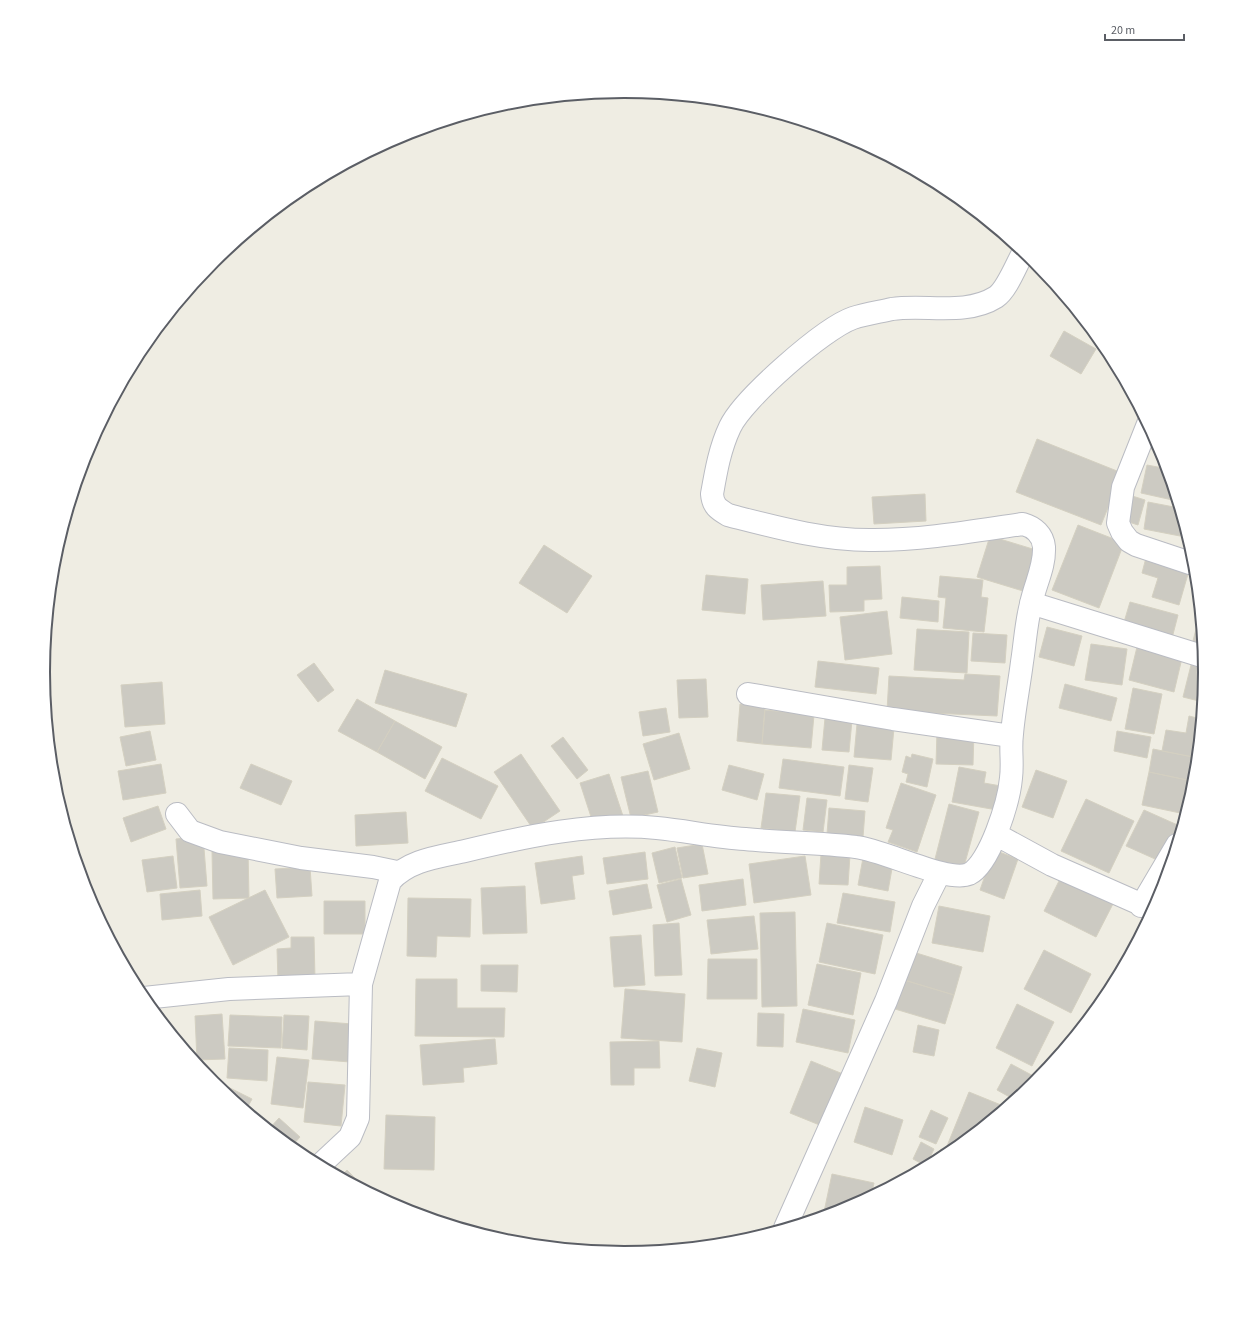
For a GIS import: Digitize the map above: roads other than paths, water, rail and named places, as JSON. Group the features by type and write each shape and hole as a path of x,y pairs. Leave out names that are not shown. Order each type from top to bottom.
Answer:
{"street":[{"path":"324,1162 350,1137 358,1118 361,984 384,896 390,881 397,872 413,863 506,841 555,832 613,827 656,828 744,839 858,847 883,852 939,874 962,876 971,873 979,865 997,835 1012,778 1012,736 1031,603 1043,565 1044,545 1033,527 1023,524 952,534 874,540 802,534 728,514 718,509 713,501 712,494 721,449 731,426 762,388 805,349 827,332 853,318 893,309 970,307 987,301 997,297 1002,291 1021,257"},
{"path":"1145,430 1123,487 1118,523 1122,532 1129,541 1136,545 1188,562"},
{"path":"1031,603 1199,655"},
{"path":"748,694 893,719 1012,736"},
{"path":"177,814 190,831 220,842 301,858 373,866 397,872"},
{"path":"997,835 1052,865 1148,908"},
{"path":"787,1223 886,1001 923,906 939,874"},
{"path":"151,997 229,989 361,984"}]}
